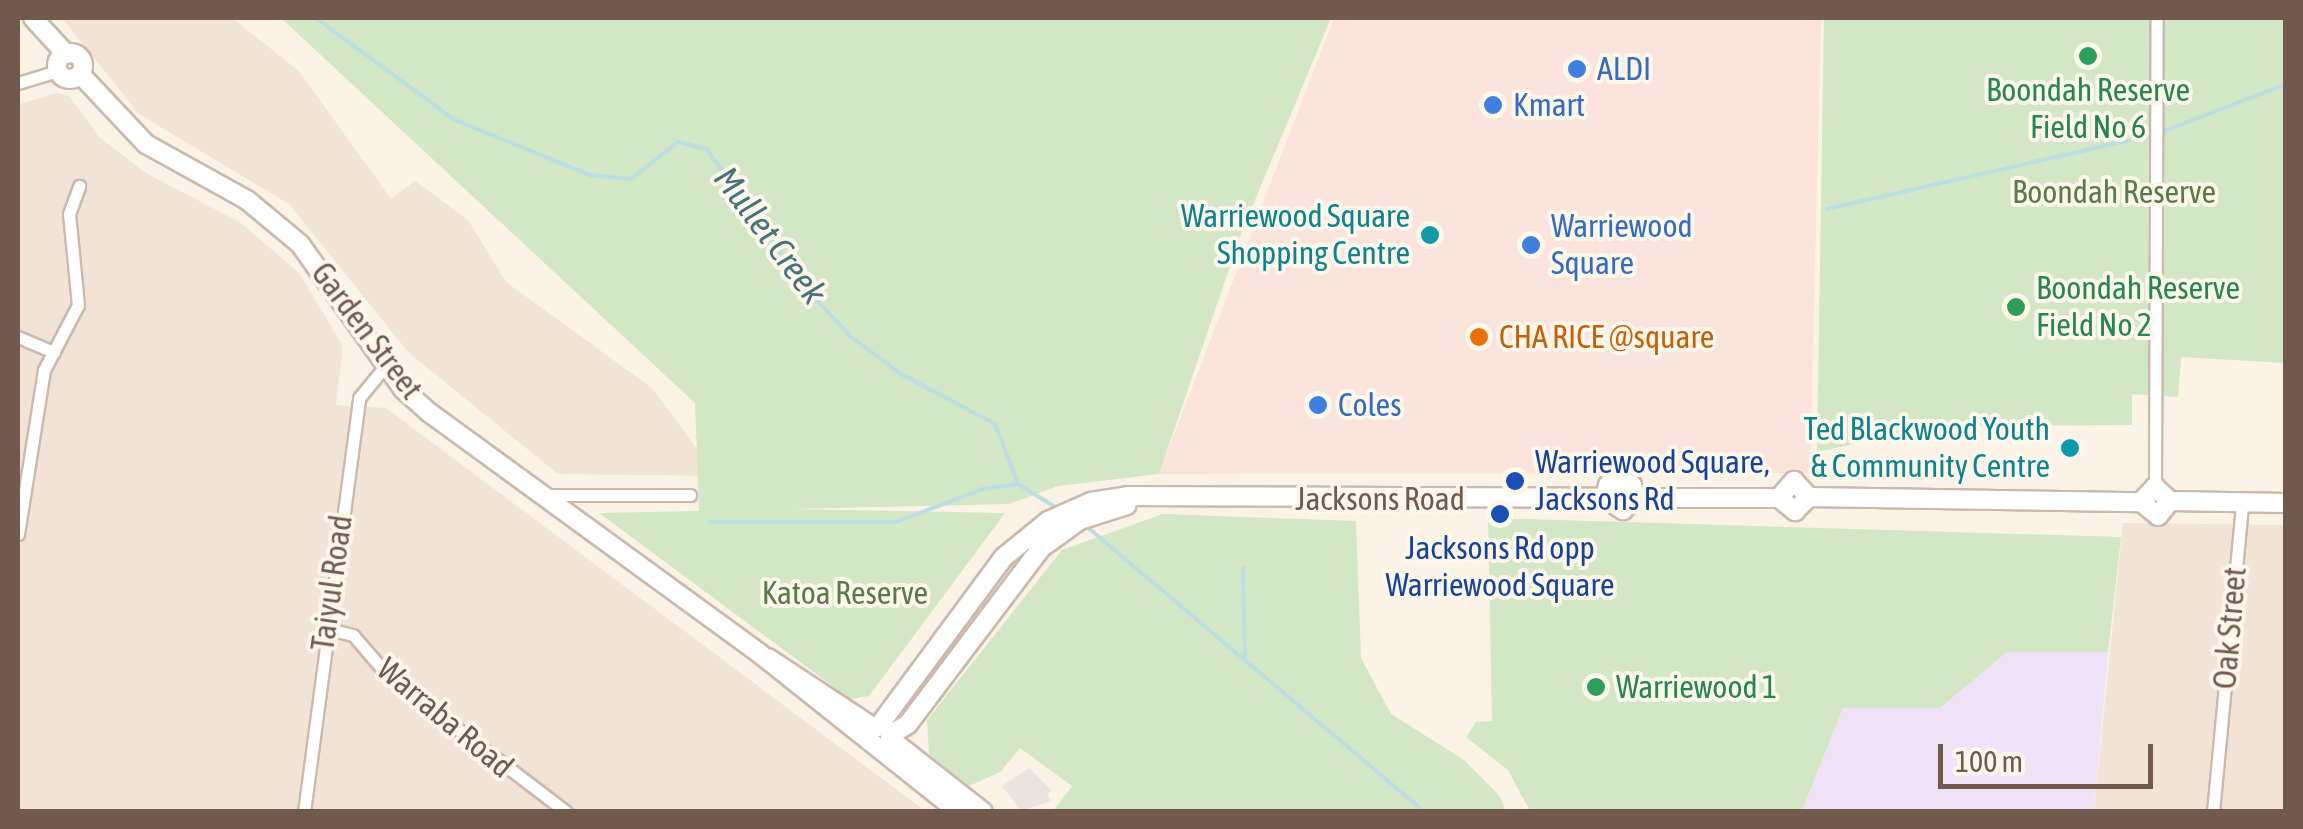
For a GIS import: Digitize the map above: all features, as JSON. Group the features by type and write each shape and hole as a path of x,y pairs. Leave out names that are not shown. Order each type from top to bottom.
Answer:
{"street":[{"path":"18,83 62,63 33,18"},
{"path":"2157,18 2154,487 2141,502 2158,516 2170,501"},
{"name":"Garden Street","path":"62,63 80,59 80,74 146,144 246,200 287,232 386,365 430,413 759,654 794,669 983,812"},
{"path":"18,534 40,388 78,305 69,214 79,186"},
{"path":"18,337 54,352"},
{"name":"Taiyul Road","path":"304,812 359,398 386,365"},
{"name":"Jacksons Road","path":"884,738 1004,557 1055,526 1096,508 1156,496 1605,498 1623,510 1635,498 1779,498 1794,481 1809,497 2141,502"},
{"path":"2154,487 2170,501 2286,504"},
{"path":"540,495 690,494"},
{"name":"Oak Street","path":"2213,812 2242,504"},
{"name":"Jacksons Road","path":"884,738 908,724 1055,526"},
{"name":"Warraba Road","path":"326,628 353,635 389,677 566,812"},
{"name":"Garden Street","path":"884,738 959,812"}],"shaded area":[{"path":"62,18 232,18 299,71 391,199 415,181 468,220 506,282 652,388 717,476 558,474 409,353 289,204 139,114"},
{"name":"Warriewood Square","path":"1334,18 1821,18 1810,473 1159,474"},
{"path":"57,93 69,96 100,138 146,173 241,223 299,273 343,346 336,405 386,408 925,811 18,811 18,100 20,104"},
{"path":"2123,523 2285,525 2285,811 2094,812"},
{"path":"2007,652 2108,652 2094,811 1802,812 1843,708 1940,708"},
{"path":"1029,768 1052,791 1047,794 1051,801 1021,811 1002,786"}],"green space":[{"name":"Katoa Reserve","path":"281,18 1331,18 1242,231 1159,474 1058,486 1009,504 789,509 1005,513 869,696 850,699 599,513 699,511 695,403"},
{"name":"Boondah Reserve","path":"1824,18 2285,18 2285,363 2181,357 2178,397 2132,394 2132,425 1939,426 1817,452"},
{"path":"1163,514 1356,521 1361,658 1391,714 1464,760 1499,795 1506,811 1053,811 1072,786 1020,748 1000,772 969,786 929,754 927,720 1062,550"},
{"path":"1488,518 2121,537 2108,652 2007,652 1940,708 1843,708 1802,811 1530,811 1508,770 1466,737 1476,722 1492,721"}],"waterway":[{"name":"Mullet Creek","path":"316,18 455,120 590,175 631,179 678,142 707,149 803,285 850,336 901,374 995,424 1018,484 1060,510"},
{"path":"1827,209 2154,135 2286,84"},
{"path":"710,522 896,522 983,489 1018,484"},
{"path":"1085,525 1425,812"},
{"path":"1243,568 1245,661"}],"place":[{"name":"Boondah Reserve Field No 6","path":"2088,56"},
{"name":"ALDI","path":"1577,69"},
{"name":"Kmart","path":"1493,105"},
{"name":"Warriewood Square Shopping Centre","path":"1430,235"},
{"name":"Warriewood Square","path":"1531,245"},
{"name":"Boondah Reserve Field No 2","path":"2016,307"},
{"name":"CHA RICE @square","path":"1479,337"},
{"name":"Coles","path":"1318,405"},
{"name":"Ted Blackwood Youth & Community Centre","path":"2070,448"},
{"name":"Warriewood Square, Jacksons Rd","path":"1515,481"},
{"name":"Jacksons Rd opp Warriewood Square","path":"1500,514"},
{"name":"Warriewood 1","path":"1596,687"}]}
